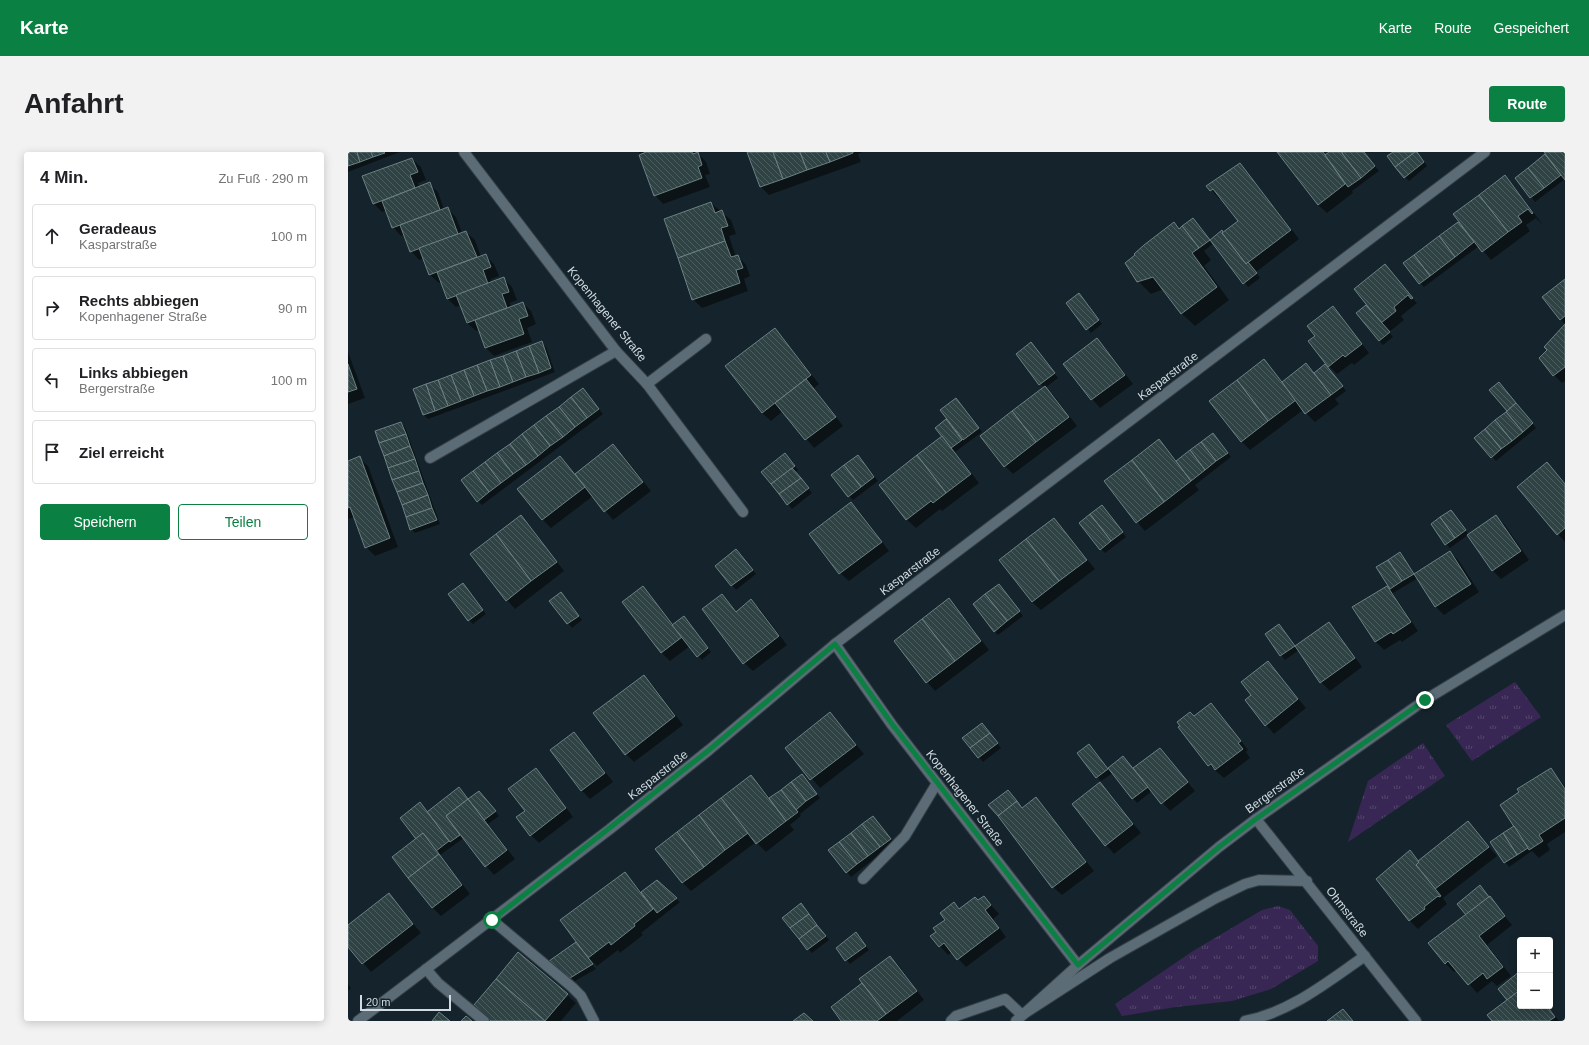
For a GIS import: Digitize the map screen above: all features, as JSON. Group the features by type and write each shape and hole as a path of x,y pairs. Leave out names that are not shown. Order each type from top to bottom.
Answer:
{"street":[{"name":"Kopenhagener Straße","path":"464,152 616,351 647,384 743,512"},
{"name":"Kasparstraße","path":"358,1021 492,920 709,750 835,644 1485,152"},
{"path":"647,384 706,339"},
{"path":"430,458 616,351"},
{"name":"Bergerstraße","path":"1019,1018 1078,965 1219,847 1256,819 1425,700 1565,615"},
{"name":"Kopenhagener Straße","path":"835,644 892,724 1078,965"},
{"path":"863,879 905,836 937,783"},
{"name":"Ohmstraße","path":"1256,819 1416,1021"},
{"path":"951,1021 956,1016 1005,999 1019,1018 1110,958 1216,898 1245,884 1259,880 1307,882"},
{"path":"492,920 572,987 580,996 594,1021"},
{"path":"1245,1021 1261,1018 1299,1001 1365,956"},
{"path":"426,969 438,983 484,1021"}],"green space":[{"path":"1515,682 1541,717 1472,761 1446,725"},
{"path":"1423,743 1445,776 1348,842 1368,781"},
{"path":"1278,906 1290,910 1318,946 1318,961 1271,989 1232,1001 1176,1007 1122,1016 1115,1004 1193,951 1262,910"}],"building":[{"path":"348,152 357,152 360,162 348,166"},
{"path":"357,152 371,152 373,157 360,162"},
{"path":"371,152 384,152 385,153 373,157"},
{"path":"646,152 692,152 693,154 698,152 702,165 698,167 702,178 654,196 639,155"},
{"path":"747,152 773,152 783,179 760,187"},
{"path":"773,152 800,152 807,170 783,179"},
{"path":"800,152 826,152 830,162 807,170"},
{"path":"826,152 853,152 853,153 830,162"},
{"path":"1277,152 1323,152 1345,184 1318,205"},
{"path":"1329,152 1341,152 1361,178 1348,187 1325,155"},
{"path":"1364,152 1375,166 1361,178 1342,153"},
{"path":"1393,152 1415,152 1395,167 1387,156"},
{"path":"1417,152 1424,162 1404,178 1395,167"},
{"path":"1544,152 1565,152 1565,180 1561,175"},
{"path":"1545,154 1561,175 1544,188 1528,168"},
{"path":"412,158 418,172 410,175 415,188 373,204 362,176"},
{"path":"1240,163 1291,230 1246,264 1222,233 1238,221 1213,189 1210,191 1206,186"},
{"path":"1528,168 1544,188 1530,198 1515,178"},
{"path":"1505,175 1533,213 1532,214 1528,209 1518,216 1522,222 1508,232 1479,195"},
{"path":"430,182 440,210 392,228 382,201"},
{"path":"1479,195 1508,232 1482,252 1453,214"},
{"path":"711,202 715,213 722,210 728,226 721,228 725,241 678,258 664,219"},
{"path":"448,207 458,234 410,252 400,225"},
{"path":"1193,218 1210,240 1199,248 1182,226"},
{"path":"1174,222 1179,229 1182,226 1199,248 1192,253 1217,287 1181,314 1153,277 1137,282 1125,263 1144,245"},
{"path":"1458,222 1474,242 1455,257 1439,236"},
{"path":"1222,230 1222,233 1246,264 1248,262 1257,273 1243,284 1210,240"},
{"path":"466,231 477,257 429,275 419,248"},
{"path":"1439,236 1455,257 1430,276 1414,255"},
{"path":"725,241 731,257 738,255 743,268 736,270 740,283 692,300 678,258"},
{"path":"486,254 491,267 483,270 488,284 447,299 437,272"},
{"path":"1414,255 1430,276 1419,284 1403,263"},
{"path":"1385,264 1413,298 1411,299 1408,295 1394,307 1396,311 1381,323 1354,289"},
{"path":"504,277 509,292 502,294 507,308 467,323 456,295"},
{"path":"1565,279 1565,316 1560,320 1542,297"},
{"path":"1079,293 1099,320 1086,330 1066,303"},
{"path":"523,302 528,316 519,319 524,334 485,348 475,320"},
{"path":"1366,305 1390,332 1379,341 1356,313"},
{"path":"1333,306 1362,344 1345,357 1343,355 1328,367 1308,341 1315,336 1307,326"},
{"path":"1565,324 1565,367 1553,376 1539,358 1547,350 1544,347"},
{"path":"775,328 811,375 762,413 725,366"},
{"path":"1097,338 1125,375 1091,400 1063,364"},
{"path":"542,341 551,368 539,373 529,346"},
{"path":"1031,342 1055,373 1039,385 1016,354"},
{"path":"529,346 539,373 526,377 516,351"},
{"path":"516,351 526,377 513,382 503,356"},
{"path":"503,356 513,382 500,387 490,360"},
{"path":"1264,359 1296,400 1268,421 1237,380"},
{"path":"490,360 500,387 487,391 477,365"},
{"path":"1306,363 1331,395 1305,414 1282,382"},
{"path":"348,364 357,389 348,392"},
{"path":"1325,364 1343,386 1331,395 1314,373"},
{"path":"477,365 487,391 474,396 464,370"},
{"path":"464,370 474,396 461,401 451,375"},
{"path":"451,375 461,401 448,406 438,380"},
{"path":"806,379 836,417 805,440 775,403"},
{"path":"438,380 448,406 435,411 426,384"},
{"path":"1237,380 1268,421 1241,442 1209,401"},
{"path":"1499,382 1516,403 1507,411 1489,390"},
{"path":"426,384 435,411 423,415 413,389"},
{"path":"1045,386 1069,417 1036,442 1012,411"},
{"path":"583,388 599,409 587,418 571,397"},
{"path":"571,397 587,418 575,427 559,407"},
{"path":"956,398 979,428 963,440 940,410"},
{"path":"1516,403 1533,423 1523,432 1506,412"},
{"path":"559,407 575,427 563,437 546,416"},
{"path":"1012,411 1036,442 1004,467 980,436"},
{"path":"1506,412 1523,432 1512,441 1495,420"},
{"path":"546,416 563,437 550,446 534,425"},
{"path":"946,419 962,440 951,448 935,428"},
{"path":"1495,420 1512,441 1501,449 1485,429"},
{"path":"401,422 406,434 379,443 375,431"},
{"path":"534,425 550,446 538,456 522,434"},
{"path":"1485,429 1501,449 1491,458 1474,438"},
{"path":"1213,433 1228,453 1216,461 1201,442"},
{"path":"406,434 410,446 384,456 379,443"},
{"path":"522,434 538,456 526,465 510,444"},
{"path":"942,436 971,474 946,493 917,455"},
{"path":"1159,439 1191,481 1164,502 1132,460"},
{"path":"1201,442 1216,461 1205,470 1190,450"},
{"path":"510,444 526,465 513,474 497,453"},
{"path":"613,444 643,482 604,512 575,474"},
{"path":"410,446 415,459 388,468 384,456"},
{"path":"1190,450 1205,470 1191,481 1176,461"},
{"path":"497,453 513,474 501,483 485,462"},
{"path":"785,453 795,466 771,484 761,472"},
{"path":"858,455 874,477 861,487 844,465"},
{"path":"917,455 946,493 933,503 931,501 906,520 879,485"},
{"path":"360,456 390,538 365,548 350,507 348,508 348,461"},
{"path":"560,456 585,487 542,520 517,489"},
{"path":"415,459 419,471 392,480 388,468"},
{"path":"1132,460 1164,502 1136,523 1104,481"},
{"path":"485,462 501,483 489,492 473,471"},
{"path":"1547,462 1565,484 1565,528 1557,535 1517,487"},
{"path":"844,465 861,487 848,497 831,475"},
{"path":"792,468 801,478 779,494 771,484"},
{"path":"419,471 423,483 397,492 392,480"},
{"path":"473,471 489,492 477,502 461,480"},
{"path":"801,478 809,488 787,505 779,494"},
{"path":"423,483 428,495 402,505 397,492"},
{"path":"428,495 432,508 406,517 402,505"},
{"path":"851,502 882,542 839,574 809,534"},
{"path":"1102,505 1123,532 1111,541 1090,514"},
{"path":"432,508 437,520 410,530 406,517"},
{"path":"1451,510 1466,530 1455,538 1440,517"},
{"path":"1090,514 1111,541 1100,550 1079,523"},
{"path":"521,515 557,562 531,581 496,534"},
{"path":"1496,515 1521,551 1492,571 1467,535"},
{"path":"1440,517 1455,538 1445,545 1431,524"},
{"path":"1054,518 1087,560 1059,581 1026,539"},
{"path":"496,534 531,581 506,601 470,554"},
{"path":"1026,539 1059,581 1032,602 999,560"},
{"path":"736,549 753,570 731,586 715,566"},
{"path":"1450,551 1471,584 1435,607 1414,574"},
{"path":"1400,552 1414,574 1402,581 1388,560"},
{"path":"1388,560 1402,581 1390,589 1376,567"},
{"path":"463,583 483,610 468,621 448,594"},
{"path":"999,584 1020,611 1007,621 985,594"},
{"path":"643,586 682,637 661,653 622,602"},
{"path":"1387,586 1411,622 1393,634 1391,632 1375,642 1352,607"},
{"path":"561,592 579,616 567,624 549,601"},
{"path":"722,594 736,612 751,599 779,636 743,664 702,609"},
{"path":"985,594 1007,621 994,632 973,604"},
{"path":"949,598 981,641 955,661 922,619"},
{"path":"684,616 708,648 697,657 672,625"},
{"path":"922,619 955,661 926,683 894,641"},
{"path":"1329,622 1355,658 1320,683 1295,646"},
{"path":"1279,624 1295,646 1280,656 1265,634"},
{"path":"1268,661 1298,699 1265,726 1245,700 1251,695 1241,682"},
{"path":"644,675 675,716 625,755 593,713"},
{"path":"1211,703 1241,741 1238,743 1243,749 1215,770 1211,764 1208,766 1178,727 1180,726 1177,722 1190,712 1194,716"},
{"path":"830,712 856,745 810,780 785,748"},
{"path":"982,723 990,733 970,748 962,738"},
{"path":"574,732 605,773 581,791 550,750"},
{"path":"990,733 998,743 978,758 970,748"},
{"path":"1089,744 1108,769 1096,778 1077,753"},
{"path":"1160,748 1188,782 1161,804 1133,768"},
{"path":"1123,756 1148,787 1132,799 1108,768"},
{"path":"536,768 566,808 530,836 516,817 525,811 508,789"},
{"path":"1551,768 1565,789 1565,818 1539,835 1543,841 1529,850 1500,805 1519,792 1517,789"},
{"path":"802,774 817,794 806,801 791,782"},
{"path":"751,775 786,821 756,844 721,798"},
{"path":"791,782 806,801 796,810 781,790"},
{"path":"1100,782 1133,824 1105,846 1072,804"},
{"path":"459,787 468,799 446,816 460,835 450,842 427,812"},
{"path":"781,790 798,812 786,821 769,798"},
{"path":"1008,790 1017,801 998,816 988,805"},
{"path":"479,791 496,811 484,820 468,799"},
{"path":"1036,797 1086,862 1052,888 998,816 1017,801 1022,808"},
{"path":"721,798 748,833 725,850 699,815"},
{"path":"468,799 507,850 485,867 446,816"},
{"path":"420,802 449,841 436,851 423,833 416,839 400,818"},
{"path":"699,815 725,850 704,867 677,832"},
{"path":"873,816 891,839 880,847 862,824"},
{"path":"1468,821 1489,847 1435,889 1416,865 1419,862 1418,861"},
{"path":"862,824 880,847 868,856 851,833"},
{"path":"1514,826 1528,848 1517,855 1503,833"},
{"path":"677,832 704,867 682,883 655,849"},
{"path":"423,833 439,854 408,878 392,857"},
{"path":"851,833 868,856 857,864 839,842"},
{"path":"1503,833 1517,855 1504,863 1490,842"},
{"path":"839,842 857,864 846,873 828,850"},
{"path":"1410,850 1419,862 1416,865 1441,896 1438,896 1424,907 1425,909 1409,921 1376,879"},
{"path":"439,854 462,885 432,908 408,878"},
{"path":"625,872 653,909 611,945 609,942 588,958 560,920"},
{"path":"657,880 677,898 657,913 641,892"},
{"path":"1480,885 1489,897 1466,915 1457,904"},
{"path":"389,893 413,924 362,964 348,947 348,925"},
{"path":"984,896 991,905 985,910 999,928 957,960 944,943 939,947 930,936 936,932 933,928 945,920 940,913 954,902 959,909 975,897 978,900"},
{"path":"1490,896 1505,916 1479,936 1503,967 1487,979 1483,973 1468,985 1448,961 1445,964 1428,943"},
{"path":"801,903 809,914 790,928 782,918"},
{"path":"809,914 817,925 799,939 790,928"},
{"path":"817,925 826,936 807,950 799,939"},
{"path":"856,932 866,946 845,961 836,948"},
{"path":"576,942 593,964 570,978 549,961"},
{"path":"518,952 568,994 545,1021 496,979"},
{"path":"890,956 917,991 886,1014 859,979"},
{"path":"1517,973 1517,992 1507,1000 1498,989"},
{"path":"496,979 545,1021 491,1021 473,1006"},
{"path":"862,983 886,1014 877,1021 841,1021 831,1007"},
{"path":"1517,992 1517,1009 1549,1009 1555,1017 1549,1021 1492,1021 1487,1015"},
{"path":"1343,1009 1353,1021 1327,1021"},
{"path":"439,1012 450,1021 432,1021"},
{"path":"804,1013 813,1021 793,1021"},
{"path":"466,1016 472,1021 461,1021"}],"route":[{"path":"492,920 709,750 835,644 892,724 1078,965 1219,847 1256,819 1425,700"}]}
